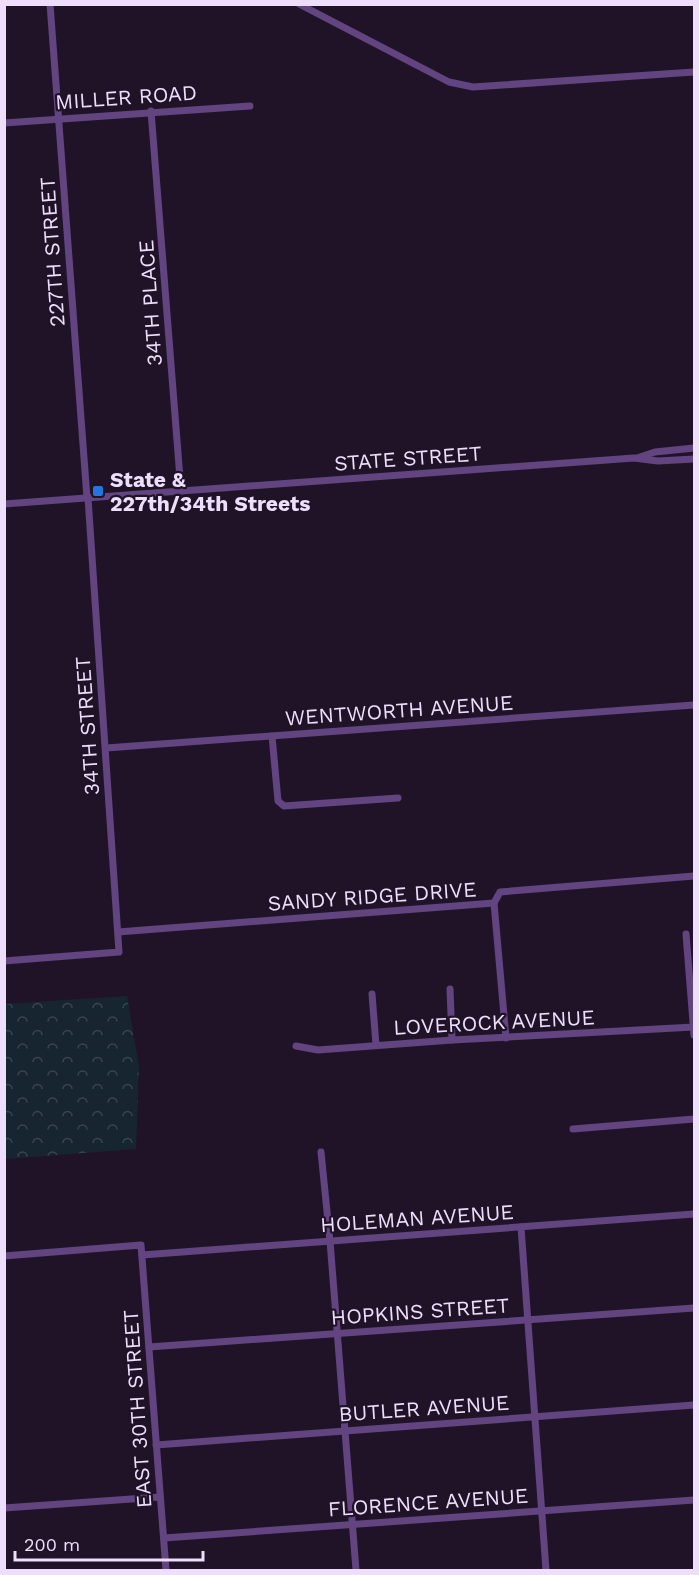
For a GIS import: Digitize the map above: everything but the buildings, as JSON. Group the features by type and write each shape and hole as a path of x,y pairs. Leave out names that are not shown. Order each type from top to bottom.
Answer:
{"street":[{"name":"227TH STREET","path":"50,4 88,498"},
{"path":"299,4 449,82 473,87 694,72"},
{"name":"MILLER ROAD","path":"4,123 151,111 250,106"},
{"name":"34TH PLACE","path":"151,111 181,491"},
{"name":"STATE STREET","path":"634,458 655,452 694,448"},
{"name":"STATE STREET","path":"4,504 634,458 658,461 694,459"},
{"name":"34TH STREET","path":"4,960 119,952 88,498"},
{"name":"WENTWORTH AVENUE","path":"106,748 694,705"},
{"path":"272,736 278,801 284,806 398,798"},
{"name":"SANDY RIDGE DRIVE","path":"118,932 494,903 500,892 694,876"},
{"path":"494,903 506,1038"},
{"path":"686,934 694,1035"},
{"path":"450,988 452,1040"},
{"path":"372,994 376,1045"},
{"name":"LOVEROCK AVENUE","path":"296,1046 318,1050 694,1027"},
{"path":"573,1129 694,1119"},
{"path":"321,1152 356,1570"},
{"name":"HOLEMAN AVENUE","path":"142,1255 694,1214"},
{"path":"521,1227 546,1570"},
{"name":"EAST 30TH STREET","path":"4,1256 141,1245 166,1570"},
{"name":"HOPKINS STREET","path":"149,1347 694,1308"},
{"name":"BUTLER AVENUE","path":"156,1445 694,1405"},
{"path":"4,1508 160,1497"},
{"name":"FLORENCE AVENUE","path":"164,1538 694,1500"}],"green space":[{"path":"127,996 139,1067 136,1149 5,1159 5,1004"}],"place":[{"name":"State & 227th/34th Streets","path":"98,491"}]}
